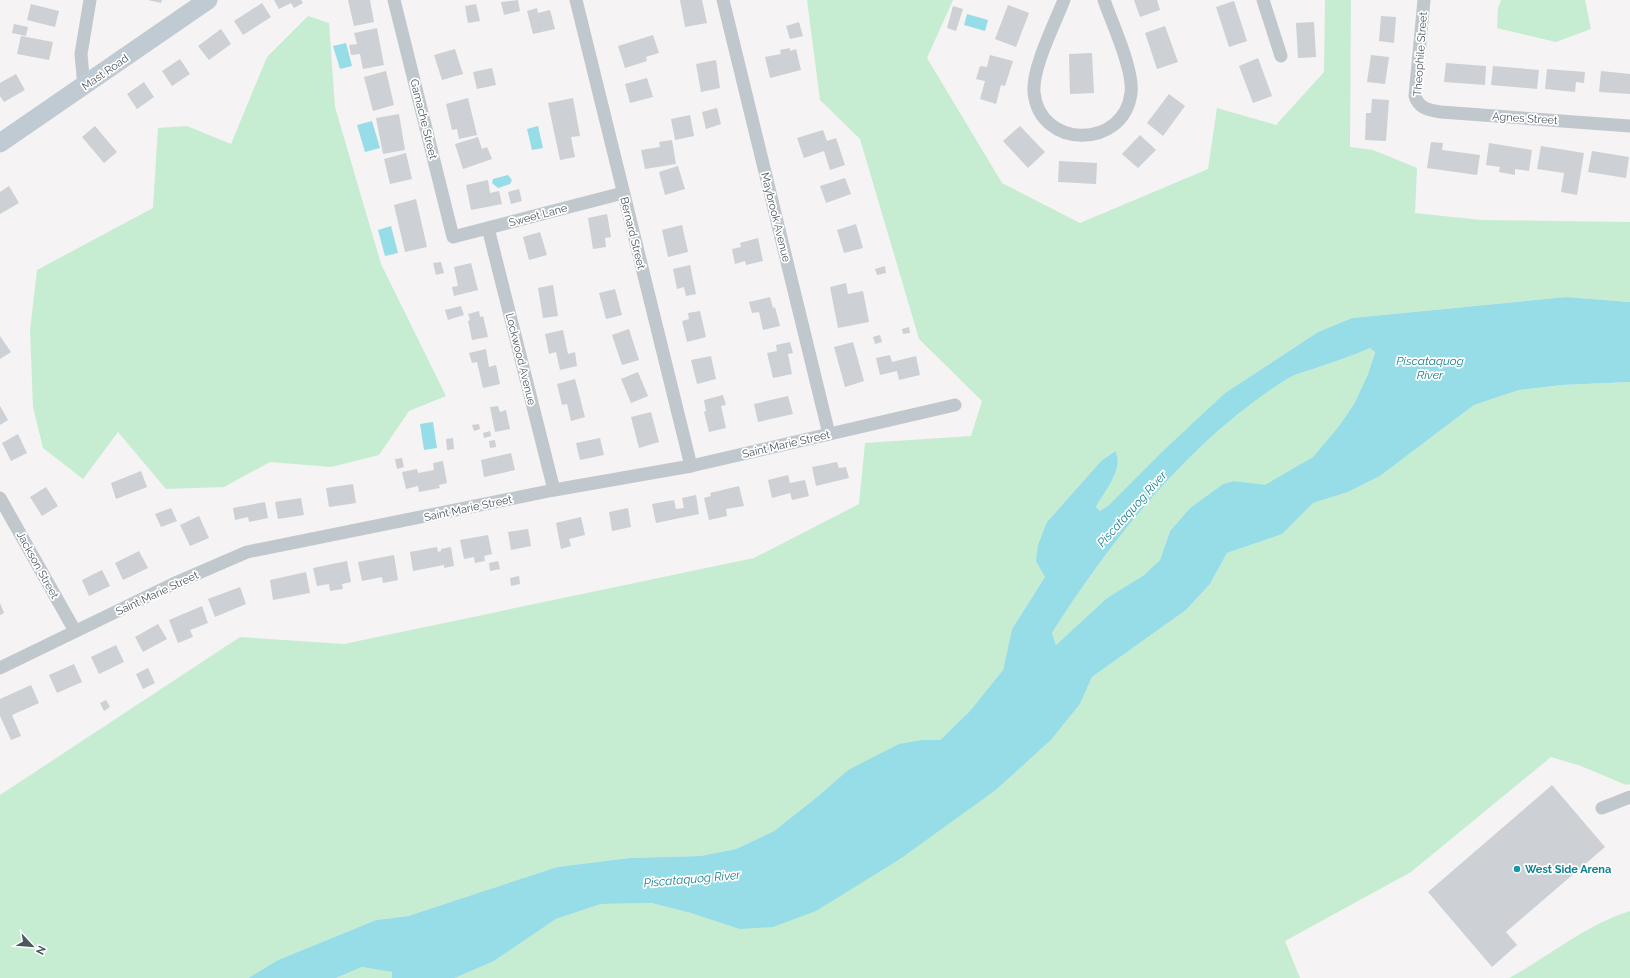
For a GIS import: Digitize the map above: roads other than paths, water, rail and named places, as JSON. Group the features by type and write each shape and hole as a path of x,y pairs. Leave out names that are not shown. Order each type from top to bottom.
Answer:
{"main road":[{"name":"Mast Road","path":"0,143 84,87 208,0"}],"street":[{"path":"84,87 81,54 90,0"},
{"name":"Gamache Street","path":"394,0 453,237"},
{"name":"Bernard Street","path":"576,0 691,466"},
{"name":"Maybrook Avenue","path":"723,0 829,434"},
{"path":"1064,0 1037,70 1034,92 1041,113 1048,122 1067,134 1089,136 1105,130 1118,121 1125,112 1132,92 1130,72 1104,0"},
{"path":"1263,0 1281,56"},
{"name":"Theophile Street","path":"1421,106 1417,102 1415,96 1424,0"},
{"name":"Agnes Street","path":"1421,106 1425,109 1441,112 1630,126"},
{"name":"Sweet Lane","path":"453,237 623,193"},
{"name":"Lockwood Avenue","path":"488,228 554,490"},
{"name":"Saint Marie Street","path":"0,668 173,584 247,552 554,490 691,466 956,405"},
{"name":"Jackson Street","path":"0,498 75,631"},
{"path":"1602,808 1630,797"}],"water":[{"path":"967,14 988,20 985,31 964,25"},
{"path":"346,43 352,66 340,69 333,46"},
{"path":"372,121 380,148 365,152 357,125"},
{"path":"538,126 543,148 532,150 527,129"},
{"path":"508,175 512,180 510,184 498,188 492,183 493,179"},
{"path":"391,226 398,253 385,256 378,230"},
{"name":"Piscataquog River","path":"1566,297 1630,302 1630,382 1562,385 1519,390 1474,405 1380,476 1348,492 1313,503 1282,534 1227,553 1210,584 1186,610 1092,677 1080,704 1051,740 997,789 900,859 816,911 773,927 740,929 691,913 651,903 601,904 556,919 494,961 455,978 392,978 392,972 362,967 336,978 248,978 278,960 376,920 408,916 557,867 629,858 700,856 736,849 774,831 848,770 899,744 922,740 940,740 969,712 1003,670 1012,629 1045,577 1036,561 1038,545 1047,522 1101,461 1115,451 1117,465 1112,480 1096,507 1100,511 1109,505 1163,451 1225,393 1318,332 1352,318","holes":["1370,348 1375,352 1368,374 1354,404 1339,426 1313,457 1265,485 1234,481 1223,484 1190,508 1170,531 1160,560 1144,575 1107,598 1056,645 1052,633 1075,597 1127,527 1186,461 1218,431 1252,403 1290,377"]},
{"path":"433,422 437,448 424,450 420,424"}],"place":[{"name":"West Side Arena","path":"1517,869"}]}
